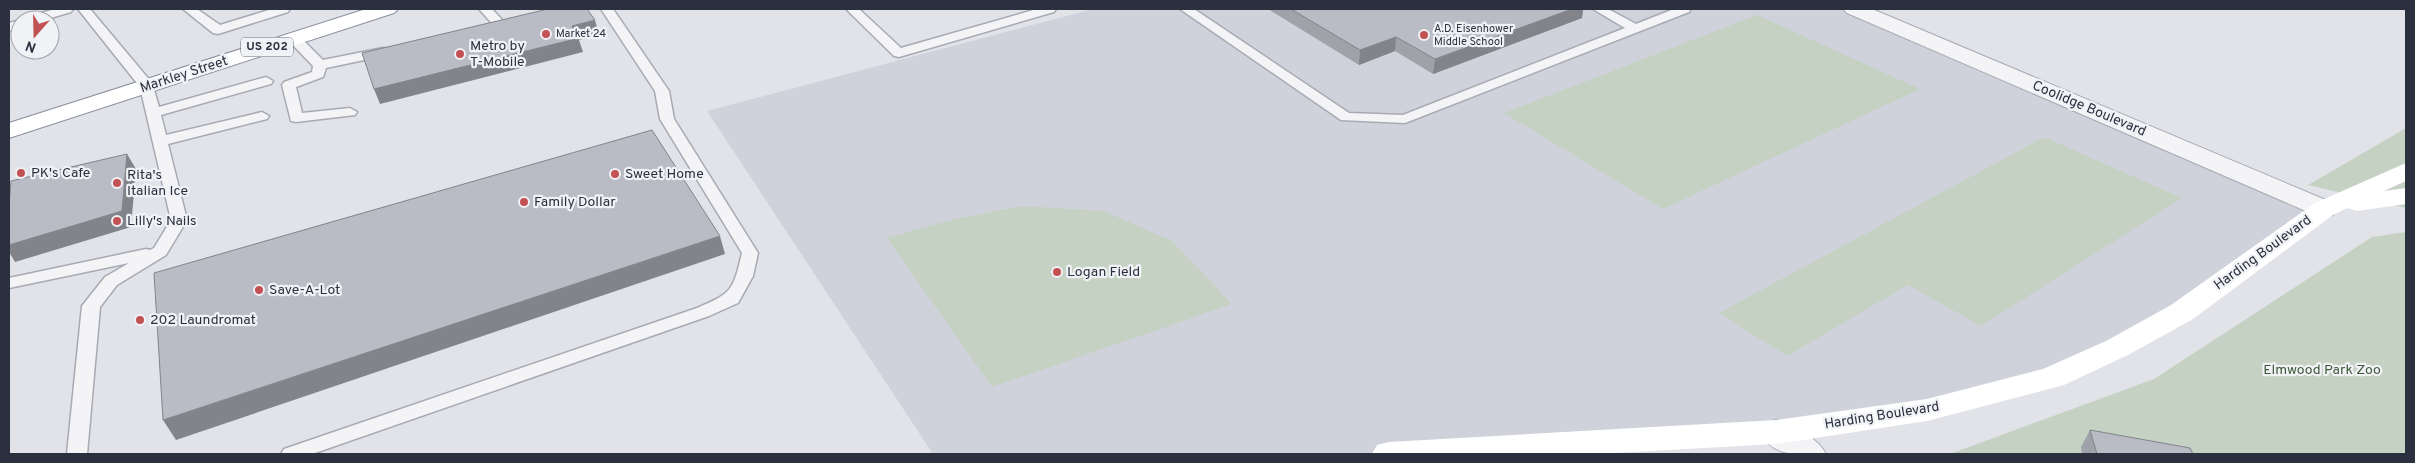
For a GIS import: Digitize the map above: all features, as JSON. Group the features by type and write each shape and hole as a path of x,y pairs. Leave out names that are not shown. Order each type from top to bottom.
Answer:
{"main road":[{"name":"Markley Street","path":"9,131 387,9"},
{"name":"Harding Boulevard","path":"1389,454 1776,432 1927,410 2052,377 2117,348 2182,312 2324,209 2406,172"},
{"name":"Harding Boulevard","path":"2324,209 2406,196"}],"street":[{"name":"Coolidge Boulevard","path":"1854,9 2324,209"},
{"path":"1776,432 1809,454"}],"lane":[{"path":"77,454 91,306 111,281 160,251 179,220 147,86 84,9"},
{"path":"189,9 218,30 284,9"},
{"path":"482,29 505,24 485,9"},
{"path":"291,454 703,312 732,299 745,276 750,253 667,119 662,91 607,9"},
{"path":"852,9 899,53 1050,9"},
{"path":"1186,9 1346,117 1405,119 1685,9"},
{"path":"1600,9 1634,28"},
{"path":"294,39 320,65"},
{"path":"320,65 400,48"},
{"path":"320,65 318,74 289,85 296,118 350,112"},
{"path":"154,113 266,81"},
{"path":"161,141 262,116"},
{"path":"9,283 160,251"}],"shaded area":[{"path":"1093,9 1854,9 2324,209 2182,312 2053,377 1776,432 1370,454 933,454 707,111"}],"green space":[{"path":"1757,15 1920,89 1663,209 1504,113"},
{"path":"2406,128 2406,208 2308,185"},
{"path":"2044,137 2182,198 1981,326 1908,285 1787,356 1719,313"},
{"name":"Logan Field","path":"1023,206 1104,211 1172,241 1232,304 992,387 887,238 955,219"},
{"name":"Elmwood Park Zoo","path":"2406,232 2406,454 1950,454 2154,379 2372,237"}],"building":[{"path":"548,9 587,9 595,20 572,26 579,38 374,89 362,53"},
{"name":"A.D. Eisenhower Middle School","path":"1291,9 1572,9 1435,59 1396,37 1360,50"},
{"path":"652,130 720,236 163,420 154,273"},
{"path":"127,154 122,211 9,245 11,181"},
{"path":"2090,430 2190,448 2193,454 2097,454"}],"place":[{"name":"Market 24","path":"546,34"},
{"name":"A.D. Eisenhower Middle School","path":"1424,35"},
{"name":"Metro by T-Mobile","path":"460,54"},
{"name":"PK's Cafe","path":"21,173"},
{"name":"Sweet Home","path":"615,174"},
{"name":"Rita's Italian Ice","path":"117,183"},
{"name":"Family Dollar","path":"524,202"},
{"name":"Lilly's Nails","path":"117,221"},
{"name":"Logan Field","path":"1057,272"},
{"name":"Save-A-Lot","path":"259,290"},
{"name":"202 Laundromat","path":"140,320"}]}
